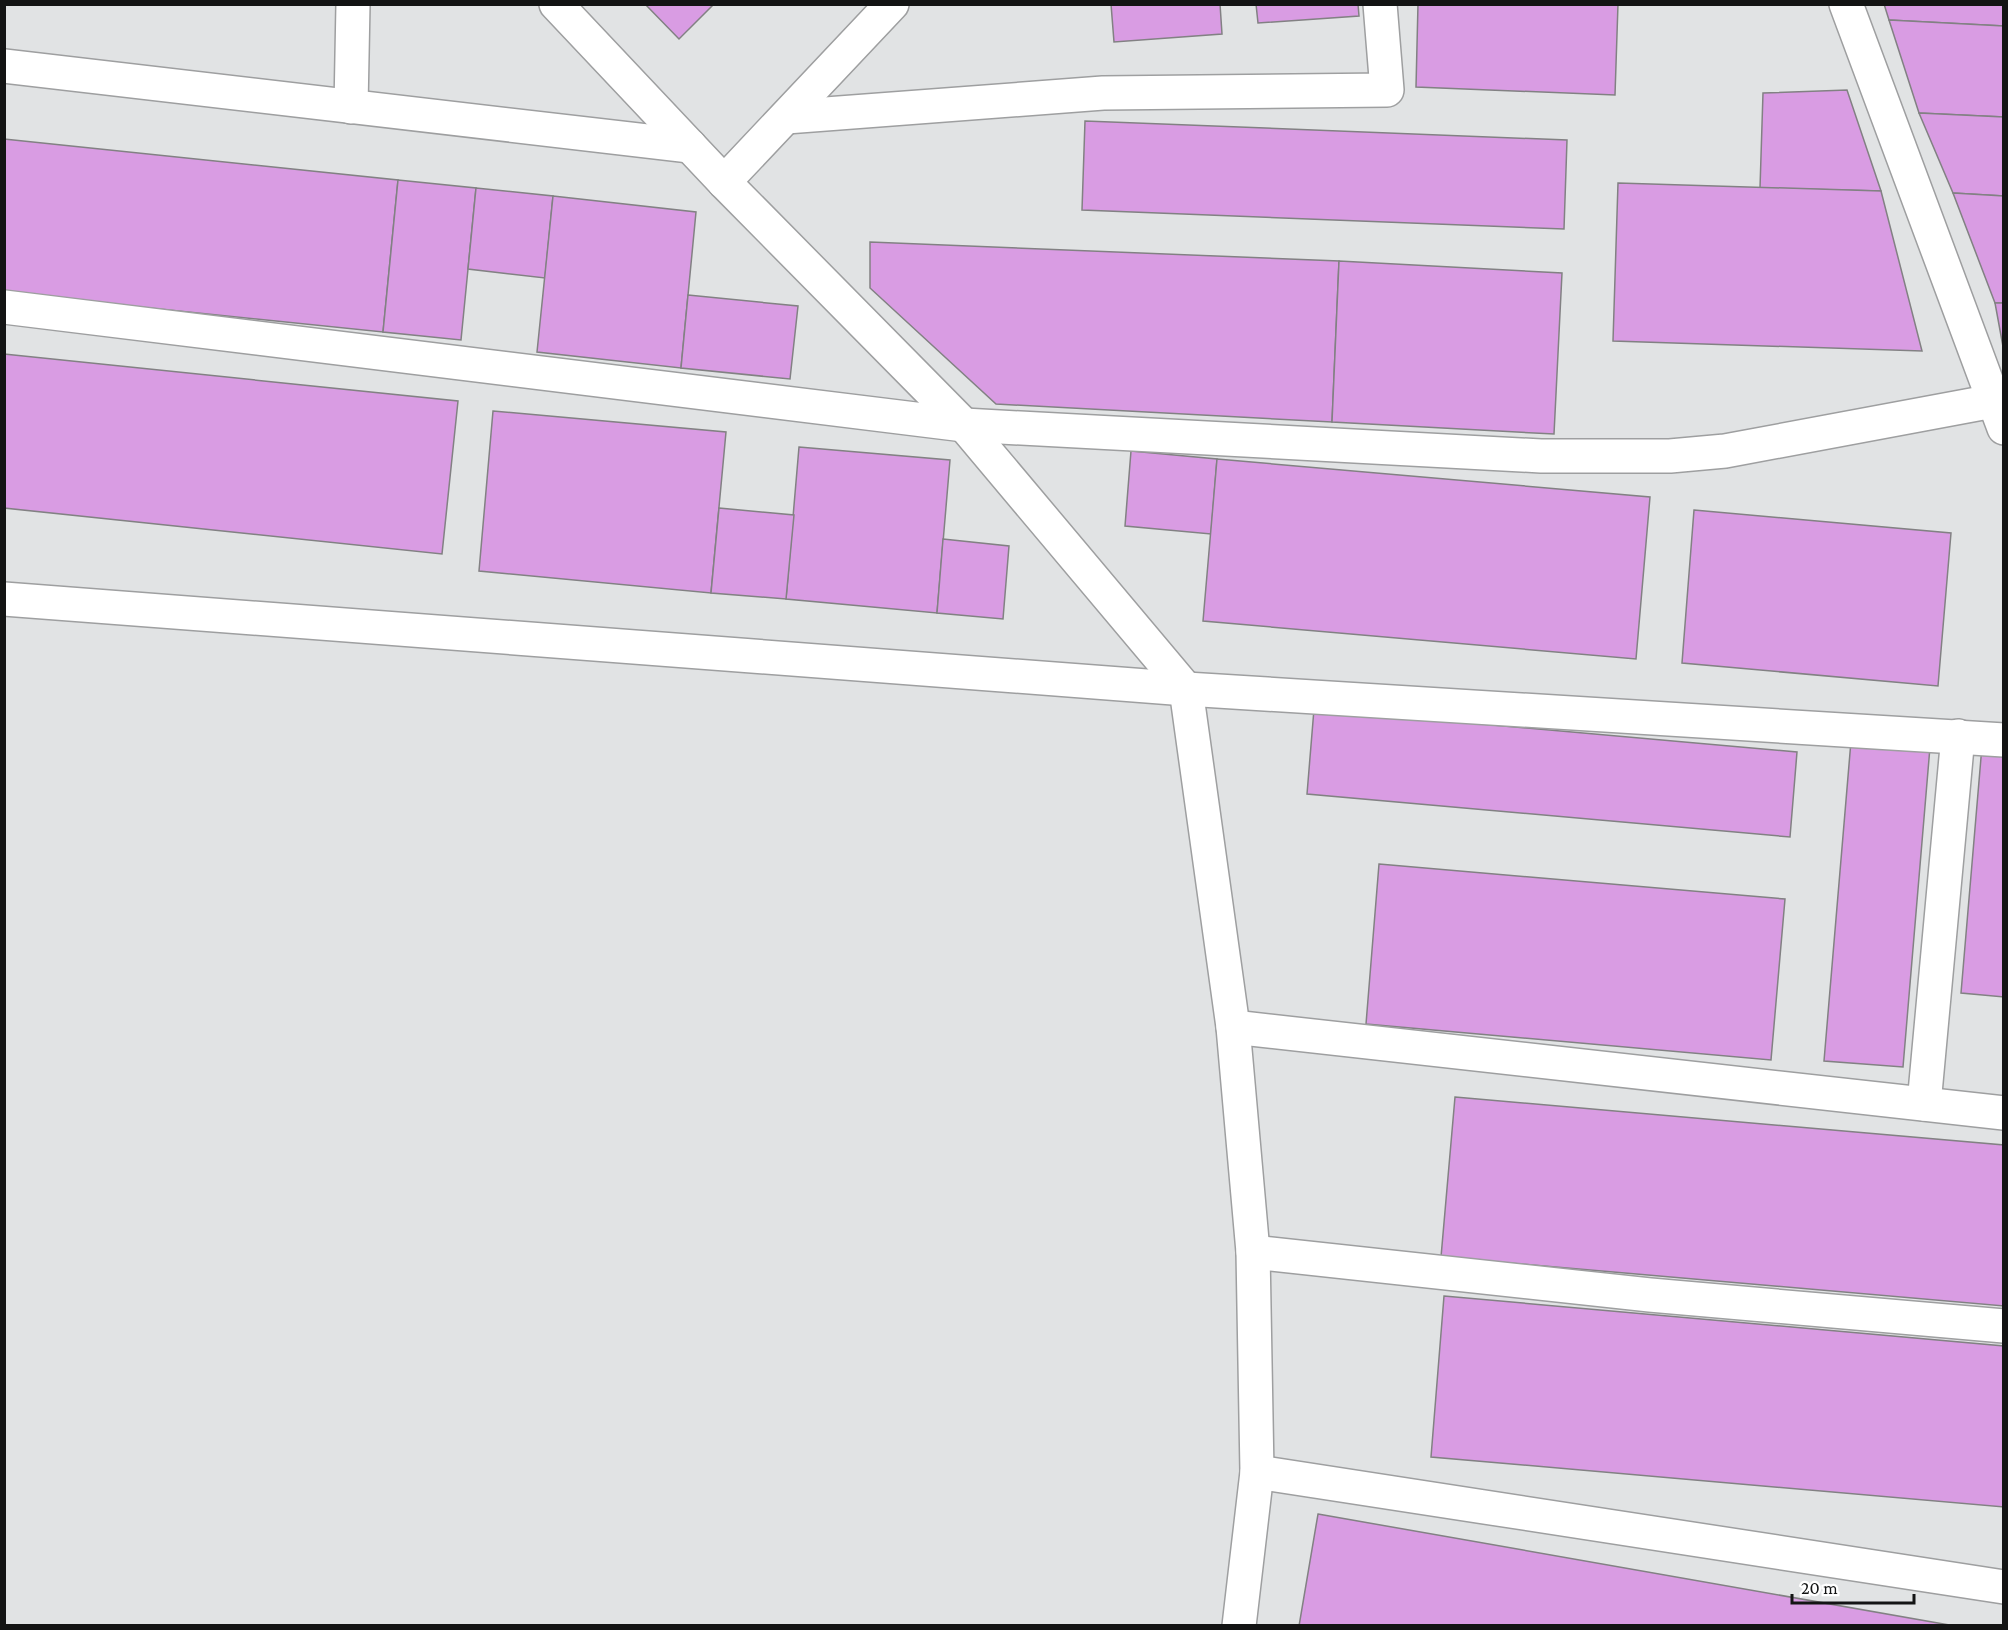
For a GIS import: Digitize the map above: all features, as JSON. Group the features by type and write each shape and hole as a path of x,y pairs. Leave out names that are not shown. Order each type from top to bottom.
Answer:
{"street":[{"path":"351,107 353,4"},
{"path":"556,4 724,182 964,425 1186,689 1233,1027 1253,1252 1257,1472 1239,1626"},
{"path":"786,117 1103,93 1387,90 1380,4"},
{"path":"4,308 964,425 1540,456 1670,456 1725,451 2000,409 1846,4"},
{"path":"724,182 786,117 874,12"},
{"path":"4,66 690,146"},
{"path":"4,599 1186,689 2004,740"},
{"path":"1924,1104 1958,736"},
{"path":"1233,1027 2004,1113"},
{"path":"1253,1252 1650,1295 2004,1326"},
{"path":"1257,1472 2004,1587"}],"building":[{"path":"645,4 714,4 679,39"},
{"path":"1111,4 1220,4 1222,34 1114,42"},
{"path":"1256,4 1358,4 1359,16 1258,23"},
{"path":"1418,4 1618,4 1615,95 1416,87"},
{"path":"1884,4 2004,4 2004,26 1889,20"},
{"path":"1889,20 2004,26 2004,117 1919,113"},
{"path":"1847,90 1881,191 1760,188 1763,93"},
{"path":"1919,113 2004,117 2004,196 1953,193"},
{"path":"1085,121 1567,140 1564,229 1082,210"},
{"path":"4,139 398,180 383,332 4,293"},
{"path":"398,180 476,188 461,340 383,332"},
{"path":"1618,183 1881,191 1922,351 1613,341"},
{"path":"476,188 553,196 545,278 468,269"},
{"path":"1953,193 2004,196 2004,303 1995,303"},
{"path":"553,196 696,212 681,368 537,352"},
{"path":"870,242 1339,261 1332,422 996,404 870,288"},
{"path":"1339,261 1562,273 1554,434 1332,422"},
{"path":"688,295 798,306 790,379 681,368"},
{"path":"1995,303 2004,303 2004,352"},
{"path":"4,354 458,401 442,554 4,508"},
{"path":"493,411 726,432 711,593 479,571"},
{"path":"799,447 950,460 937,613 786,599"},
{"path":"1131,451 1217,459 1211,534 1125,526"},
{"path":"1217,459 1650,497 1636,659 1203,621"},
{"path":"719,508 794,515 786,599 711,593"},
{"path":"1694,510 1951,533 1938,686 1682,663"},
{"path":"943,539 1009,546 1003,619 937,613"},
{"path":"1314,709 1797,752 1790,837 1307,794"},
{"path":"1851,741 1930,747 1903,1067 1824,1061"},
{"path":"1982,746 2004,747 2004,997 1961,993"},
{"path":"1379,864 1785,899 1771,1060 1366,1024"},
{"path":"1455,1097 2004,1145 2004,1306 1441,1257"},
{"path":"1444,1296 2004,1346 2004,1507 1431,1457"},
{"path":"1318,1514 1955,1626 1299,1626"}]}
